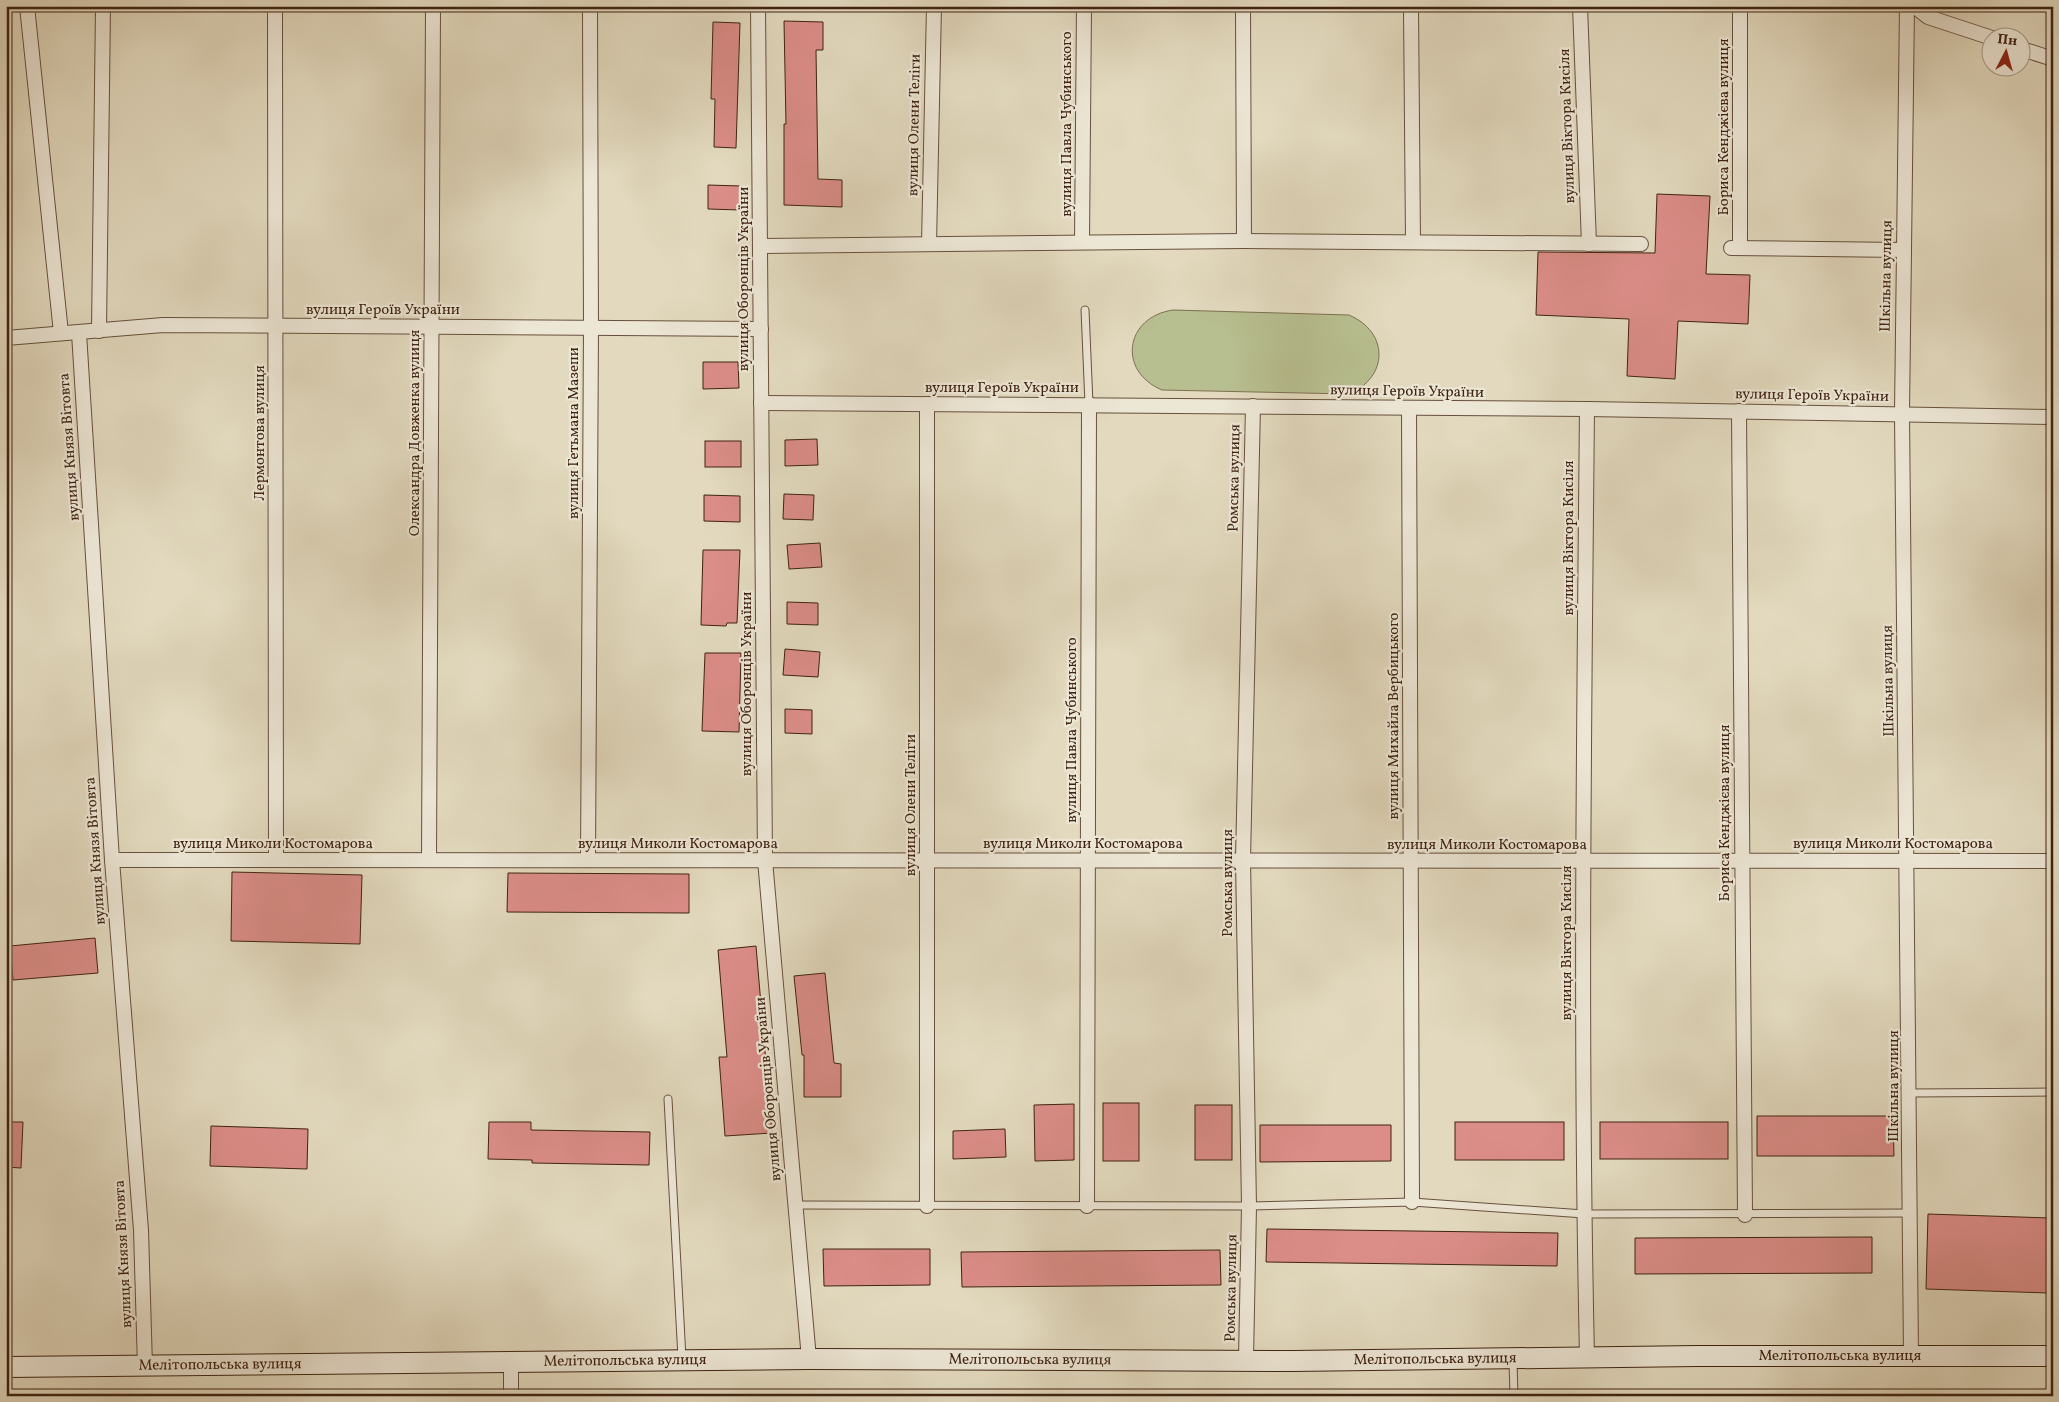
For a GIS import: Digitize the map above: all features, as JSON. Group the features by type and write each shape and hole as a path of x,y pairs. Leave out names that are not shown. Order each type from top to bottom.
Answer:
{"main road":[{"name":"Мелітопольська вулиця","path":"6,1367 809,1359 1246,1360 2053,1356"}],"street":[{"path":"26,6 61,333"},
{"path":"99,331 103,6"},
{"name":"Лермонтова вулиця","path":"275,6 276,860"},
{"name":"Олександра Довженка вулиця","path":"429,860 433,6"},
{"name":"вулиця Гетьмана Мазепи","path":"588,860 591,328 590,6"},
{"name":"вулиця Оборонців України","path":"758,6 765,860 809,1359"},
{"name":"вулиця Олени Теліги","path":"929,244 934,6"},
{"name":"вулиця Павла Чубинського","path":"1082,242 1084,6"},
{"path":"1243,6 1244,241"},
{"path":"1411,6 1413,242"},
{"name":"вулиця Віктора Кисіля","path":"1580,6 1589,244"},
{"name":"Бориса Кенджієва вулиця","path":"1740,6 1735,248 1904,250"},
{"name":"Шкільна вулиця","path":"1907,6 1902,413 1908,861 1911,1356"},
{"path":"1914,6 1928,17 1982,35"},
{"path":"2032,53 2053,59"},
{"path":"760,246 1244,241 1641,244"},
{"name":"вулиця Героїв України","path":"6,338 163,325 761,329"},
{"name":"вулиця Князя Вітовта","path":"79,333 112,860 141,1230 146,1366"},
{"name":"вулиця Героїв України","path":"761,403 1089,404 1409,409 1739,411 1902,413 2053,418"},
{"name":"вулиця Олени Теліги","path":"927,404 927,1206"},
{"name":"вулиця Павла Чубинського","path":"1087,1206 1089,404"},
{"name":"Ромська вулиця","path":"1246,1360 1250,1206 1243,860 1253,406"},
{"name":"вулиця Михайла Вербицького","path":"1409,409 1412,1202"},
{"name":"вулиця Віктора Кисіля","path":"1587,410 1583,861 1584,1214 1587,1357"},
{"name":"Бориса Кенджієва вулиця","path":"1739,411 1745,1215"},
{"name":"вулиця Миколи Костомарова","path":"112,860 2053,861"},
{"path":"511,1396 512,1363"}],"lane":[{"path":"1085,310 1089,404"},
{"path":"1910,1093 2053,1092"},
{"path":"668,1099 682,1361"},
{"path":"795,1205 1250,1206 1412,1202 1584,1214 1911,1213"},
{"path":"1513,1358 1514,1396"}],"green space":[{"path":"1173,310 1349,315 1372,332 1379,354 1377,366 1372,377 1349,394 1162,390 1148,381 1138,370 1133,358 1133,346 1137,333 1145,323 1157,315"}],"building":[{"path":"784,21 823,22 823,50 816,50 818,179 842,180 842,207 784,205 784,124 786,124"},
{"path":"713,22 740,23 736,148 714,147 715,99 711,99"},
{"path":"708,185 741,186 740,210 708,209"},
{"path":"1657,194 1710,196 1706,274 1750,275 1748,324 1678,321 1675,379 1627,376 1629,319 1536,315 1538,252 1655,253"},
{"path":"703,362 738,362 739,388 703,389"},
{"path":"817,439 818,465 785,466 785,440"},
{"path":"705,441 741,441 741,467 705,467"},
{"path":"784,494 814,495 813,520 783,519"},
{"path":"704,495 740,496 740,522 704,521"},
{"path":"820,543 822,567 789,569 787,545"},
{"path":"703,550 740,550 737,623 727,623 726,626 701,625"},
{"path":"787,602 818,603 818,625 787,624"},
{"path":"785,649 820,652 818,677 783,675"},
{"path":"705,653 741,653 739,732 702,731"},
{"path":"785,709 812,710 812,734 785,733"},
{"path":"232,872 362,875 360,944 231,941"},
{"path":"508,873 689,874 689,913 507,912"},
{"path":"95,938 98,973 13,980 10,946"},
{"path":"756,946 772,1133 725,1136 719,1057 727,1057 718,950"},
{"path":"825,973 834,1063 841,1064 841,1097 804,1097 804,1055 802,1055 794,976"},
{"path":"1103,1103 1139,1103 1139,1161 1103,1161"},
{"path":"1074,1104 1074,1160 1035,1161 1034,1105"},
{"path":"1195,1105 1232,1105 1232,1160 1195,1160"},
{"path":"1757,1116 1893,1116 1894,1156 1757,1156"},
{"path":"6,1122 23,1122 21,1168 6,1167"},
{"path":"489,1122 531,1122 531,1130 650,1132 649,1165 532,1163 532,1160 488,1159"},
{"path":"1455,1122 1564,1122 1564,1160 1455,1160"},
{"path":"1600,1122 1728,1122 1728,1159 1600,1159"},
{"path":"1260,1125 1391,1125 1391,1161 1260,1162"},
{"path":"211,1126 308,1129 307,1169 210,1166"},
{"path":"1005,1129 1006,1157 953,1159 953,1131"},
{"path":"1928,1214 2050,1218 2048,1293 1926,1289"},
{"path":"1267,1229 1558,1233 1557,1266 1266,1262"},
{"path":"1872,1237 1872,1273 1635,1274 1635,1238"},
{"path":"823,1249 930,1249 930,1285 824,1286"},
{"path":"1220,1250 1221,1285 962,1287 961,1252"}]}
